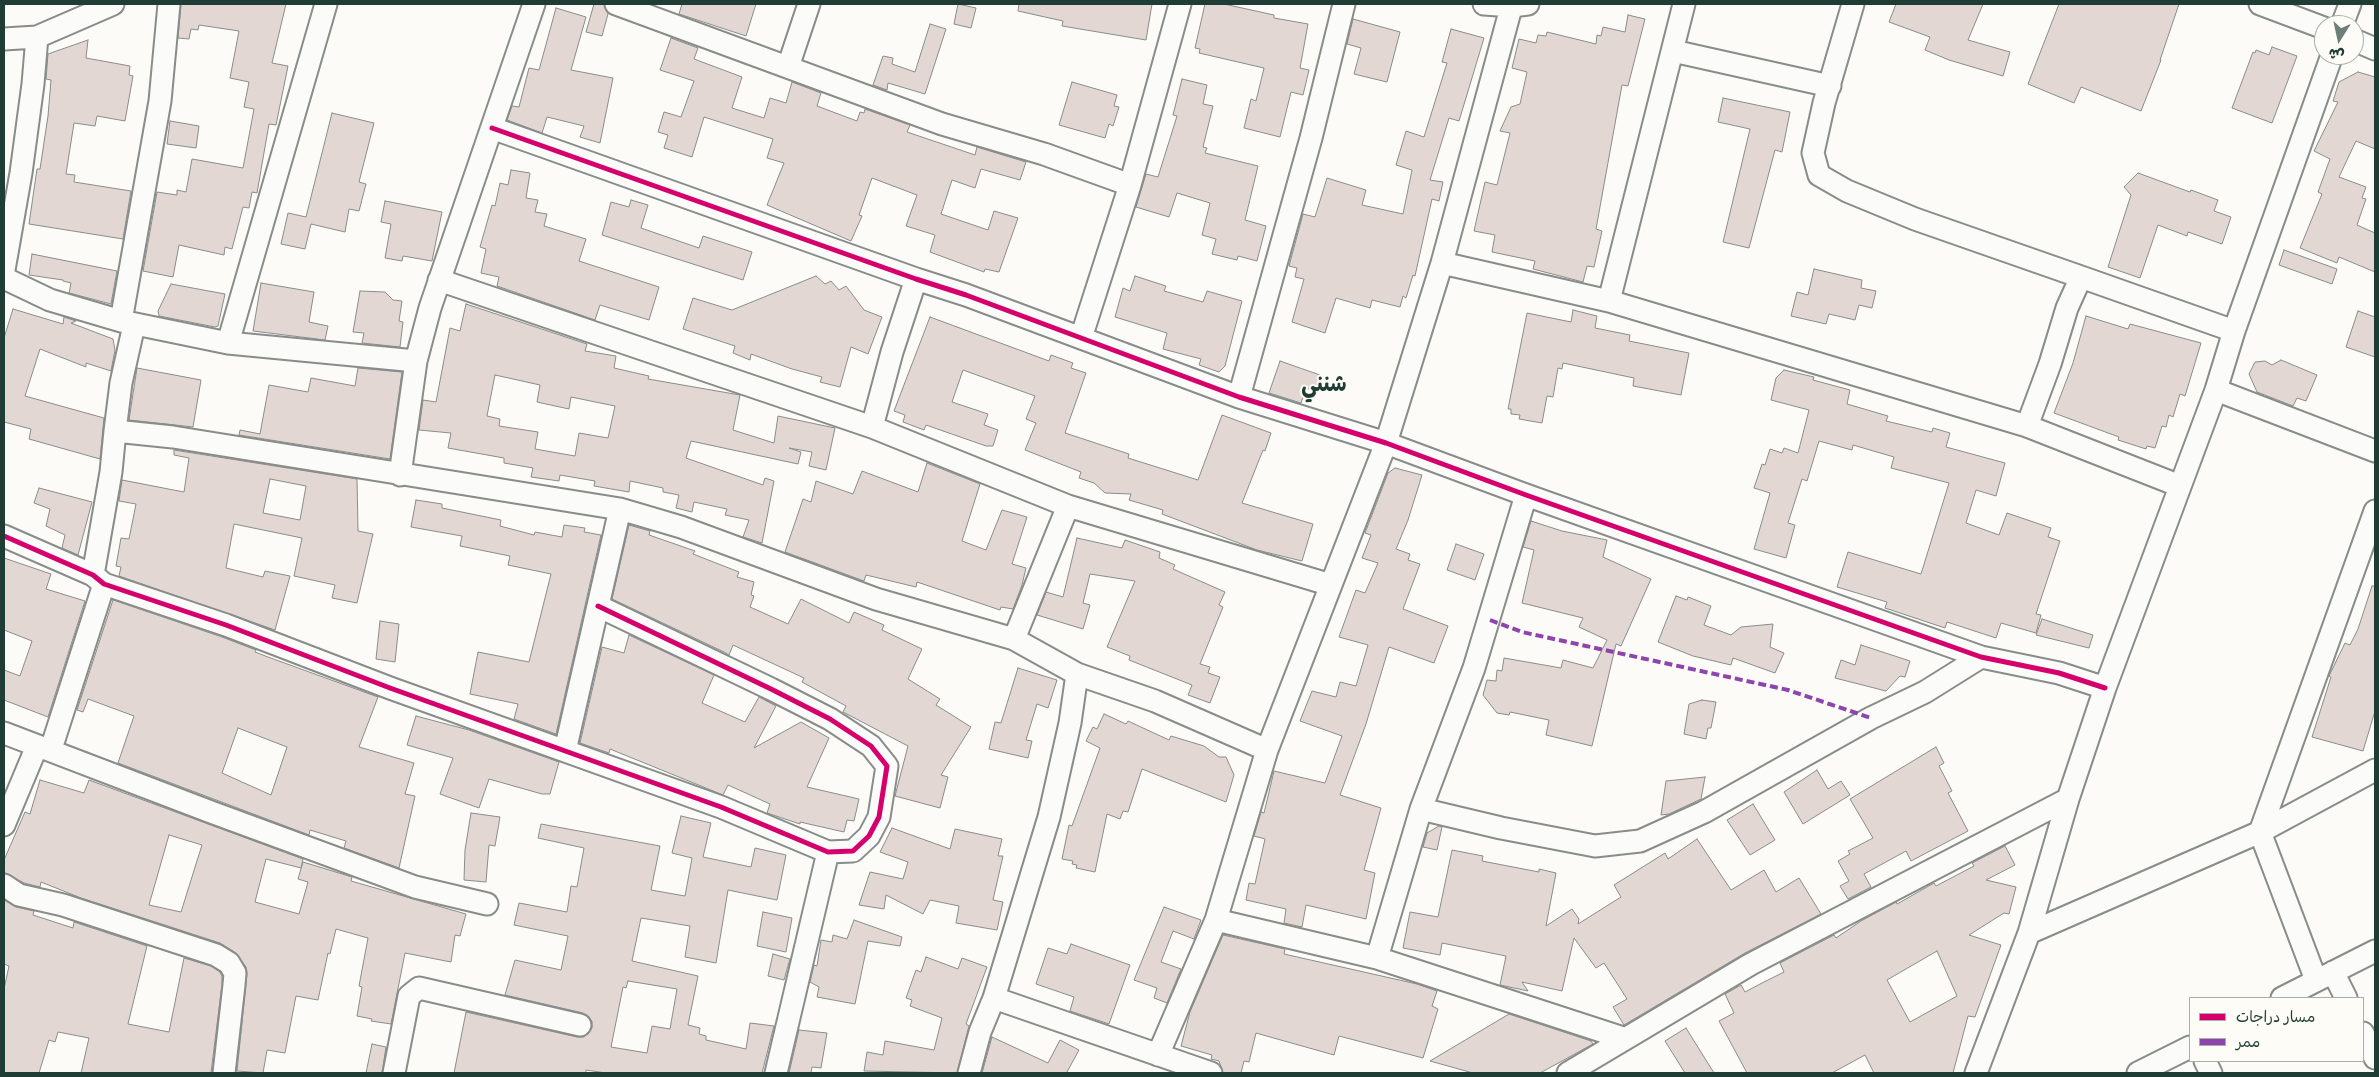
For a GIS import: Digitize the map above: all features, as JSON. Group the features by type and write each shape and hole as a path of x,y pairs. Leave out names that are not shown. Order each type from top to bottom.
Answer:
{"street":[{"path":"4,39 37,37 113,4"},
{"path":"4,826 44,748 99,580 128,323 160,101 169,4"},
{"path":"228,343 326,4"},
{"path":"400,475 416,361 440,280 534,4"},
{"path":"616,4 942,124 1044,154 1130,185"},
{"path":"788,67 809,4"},
{"path":"1081,338 1130,185 1180,4"},
{"path":"1239,397 1311,138 1344,4"},
{"path":"1158,1055 1216,920 1267,750 1386,443 1442,263 1483,104 1517,5 1484,4"},
{"path":"1609,301 1684,4"},
{"path":"1853,4 1824,103 1813,153 1819,176 1847,191 1915,219 2234,331"},
{"path":"2260,4 2314,24"},
{"path":"4,270 21,173 33,84 37,37"},
{"path":"1673,51 1830,86"},
{"path":"1976,1073 2029,933 2068,799 2105,688 2216,390 2234,331 2328,65"},
{"path":"492,128 916,279 966,295 1239,397 1386,443 1526,495 1981,657 2059,673 2105,688"},
{"path":"1442,263 1609,301 2028,426 2180,486"},
{"path":"2028,426 2067,308 2082,277"},
{"path":"4,278 50,300 128,323 228,343 416,361"},
{"path":"872,426 892,352 916,279"},
{"path":"440,280 872,426 1068,506 1331,585"},
{"path":"2216,390 2375,451"},
{"path":"115,431 173,438 620,509 681,527 876,599 1014,639 1077,674 1156,701 1267,750"},
{"path":"1377,958 1421,809 1474,668 1526,495"},
{"path":"1014,639 1068,506"},
{"path":"565,751 620,509"},
{"path":"2345,997 2324,976 2260,832 2375,511"},
{"path":"4,536 99,580 226,625 390,688 721,807 828,852 853,851 870,836 879,818 887,766 871,746 830,719 780,693 598,606"},
{"path":"1421,809 1501,828 1595,846 1640,841 1704,812 1864,723 1925,692 1981,657"},
{"path":"969,1073 980,1032 994,998 1049,817 1070,723 1077,674"},
{"path":"4,733 414,887 487,904"},
{"path":"2029,933 2260,832 2375,770"},
{"path":"1568,1073 1623,1038 1751,964 2068,799"},
{"path":"776,1073 828,852"},
{"path":"4,885 19,895 63,905 216,955 228,963 235,973 224,1073"},
{"path":"1216,920 1377,958 1623,1038"},
{"path":"2284,997 2375,951"},
{"path":"394,1073 410,996 419,988 580,1025"},
{"path":"994,998 1211,1073"},
{"path":"2364,1035 2375,1058"},
{"path":"2138,1073 2189,1048"}],"building":[{"path":"181,4 286,4 272,63 288,66 276,125 269,124 257,193 252,192 249,208 243,207 232,249 225,247 224,255 179,245 173,277 143,271 157,192 177,195 177,190 186,192 192,159 243,168 254,109 244,107 249,82 230,78 239,31 199,25 198,30 191,29 189,39 178,38"},
{"path":"594,4 604,4 608,14 602,36 586,32"},
{"path":"682,4 756,4 746,36 679,14"},
{"path":"958,4 976,8 971,28 954,24"},
{"path":"1019,4 1152,4 1146,40 1062,26 1063,21 1018,11"},
{"path":"1205,4 1224,4 1274,15 1274,18 1308,24 1300,68 1309,70 1303,95 1291,92 1280,137 1244,128 1251,99 1256,101 1264,68 1199,53 1200,49 1195,48"},
{"path":"1896,4 1983,4 1968,40 2010,52 2003,76 1949,60 1925,50 1930,37 1889,22"},
{"path":"2059,4 2179,4 2161,60 2141,111 2081,87 2074,103 2028,84"},
{"path":"556,8 586,17 571,70 613,78 600,143 580,137 584,126 547,117 542,133 507,120 512,106 519,107 529,68 539,70"},
{"path":"1628,15 1645,19 1628,86 1622,85 1596,229 1602,231 1594,267 1587,266 1583,282 1533,269 1535,261 1492,252 1495,235 1474,231 1485,182 1497,185 1510,133 1500,131 1511,107 1520,104 1527,72 1512,68 1519,39 1536,43 1538,35 1546,36 1547,32 1596,44 1597,35 1601,36 1603,27 1625,32"},
{"path":"1353,19 1400,32 1387,82 1354,74 1361,48 1347,44"},
{"path":"930,24 946,29 925,94 888,83 887,90 873,85 883,56 893,58 892,64 915,72"},
{"path":"1451,29 1484,38 1459,121 1449,118 1430,180 1443,182 1439,201 1432,199 1415,276 1413,275 1406,298 1403,296 1400,307 1372,300 1370,308 1336,298 1325,333 1292,322 1304,279 1295,277 1297,268 1289,266 1303,214 1315,217 1327,178 1366,190 1362,205 1403,214 1412,170 1396,165 1406,131 1424,137 1447,63 1442,62"},
{"path":"671,38 698,48 694,59 742,77 732,108 764,118 770,98 786,103 792,82 821,93 817,106 857,121 860,112 864,113 865,109 910,125 907,132 975,155 977,147 1026,162 1020,180 981,169 975,188 952,180 941,214 988,230 994,211 1018,218 999,272 985,269 984,272 930,252 935,235 906,226 917,195 872,178 859,215 862,216 851,241 767,205 784,163 767,158 773,139 704,117 692,157 664,148 668,135 658,132 664,112 681,117 694,81 660,70"},
{"path":"88,40 86,58 130,66 129,75 133,76 125,121 97,116 95,126 74,123 66,174 75,175 74,182 131,191 123,239 29,224 37,169 40,169 48,116 51,80 46,79 48,54"},
{"path":"2272,47 2297,56 2272,123 2232,108 2253,52 2255,53 2256,50 2269,55"},
{"path":"2358,72 2375,77 2375,149 2356,141 2339,177 2366,187 2362,198 2366,199 2357,225 2375,233 2375,272 2339,257 2337,263 2300,248 2322,194 2318,192 2330,159 2314,151 2338,102 2333,101 2339,82"},
{"path":"1182,79 1207,85 1203,104 1213,106 1203,147 1207,148 1205,153 1258,166 1245,220 1266,226 1257,261 1238,256 1237,260 1212,254 1216,239 1202,235 1210,203 1177,193 1169,217 1136,207 1146,174 1158,177 1177,116 1173,115"},
{"path":"1072,82 1117,95 1114,106 1119,107 1113,126 1109,124 1105,138 1059,125"},
{"path":"1723,98 1790,112 1782,152 1775,150 1749,248 1723,242 1750,129 1718,122"},
{"path":"332,113 374,123 359,182 366,184 359,211 349,209 345,232 311,224 305,249 281,244 288,213 306,217"},
{"path":"170,121 199,126 196,148 167,144"},
{"path":"511,170 530,173 526,198 538,200 535,212 547,214 544,226 586,239 579,261 659,287 649,320 600,305 595,320 497,286 499,277 481,273 486,249 480,247 492,205 495,206 500,183 508,185"},
{"path":"2138,173 2218,200 2214,211 2231,217 2222,244 2188,232 2187,236 2158,225 2140,278 2108,267 2131,195 2124,187"},
{"path":"631,200 648,205 641,228 699,248 703,236 752,252 743,280 602,235 611,202 629,207"},
{"path":"385,201 442,212 432,261 403,256 402,261 385,258 391,224 381,222"},
{"path":"2284,250 2337,269 2332,284 2279,265"},
{"path":"32,254 117,271 111,304 69,293 71,283 63,280 29,275"},
{"path":"1814,269 1862,280 1861,288 1876,291 1872,308 1859,305 1855,320 1829,314 1826,324 1791,316 1797,292 1808,295"},
{"path":"816,276 825,284 831,281 839,290 846,286 864,310 882,317 868,354 851,347 840,387 820,382 822,377 792,369 751,354 750,360 733,353 735,346 683,329 693,298 732,310"},
{"path":"1135,276 1166,286 1164,291 1203,302 1207,291 1242,301 1225,366 1219,372 1199,365 1201,359 1163,349 1167,333 1115,317 1123,288 1130,291"},
{"path":"261,283 314,292 309,322 328,326 325,340 253,331"},
{"path":"171,284 225,294 218,326 159,316 158,311"},
{"path":"360,291 385,292 393,300 402,301 399,321 403,322 400,347 362,343 364,333 353,332"},
{"path":"466,304 587,344 585,351 616,356 614,368 649,376 648,379 740,395 733,430 774,443 778,416 835,428 826,470 809,466 812,452 789,448 801,452 798,464 691,441 686,458 763,485 765,478 774,481 762,543 743,537 749,520 725,515 727,509 694,502 692,512 676,508 679,495 663,492 663,488 630,481 629,492 594,486 595,481 560,475 559,481 531,477 533,468 504,463 504,458 448,448 451,433 419,430 423,400 436,402 450,328 460,331","holes":["495,375 540,385 537,402 569,409 571,397 615,406 608,438 579,433 575,456 535,449 538,432 499,426 500,419 487,416"]},
{"path":"13,309 63,324 64,317 76,321 71,323 113,339 115,350 111,371 86,363 86,367 40,349 25,396 104,418 100,459 29,439 31,429 4,422 4,338"},
{"path":"1573,310 1597,316 1595,328 1630,335 1629,341 1689,353 1681,395 1633,386 1634,378 1563,363 1562,369 1558,368 1553,397 1547,396 1542,423 1519,419 1520,415 1511,414 1511,409 1508,409 1527,313 1571,322"},
{"path":"2358,311 2375,317 2375,357 2346,347"},
{"path":"2086,316 2128,329 2130,324 2201,343 2185,396 2180,394 2173,417 2169,415 2166,427 2162,426 2155,448 2147,446 2146,449 2118,440 2119,437 2054,413 2073,363"},
{"path":"930,317 1049,361 1051,355 1073,363 1071,368 1086,373 1065,433 1129,454 1128,458 1198,480 1222,415 1271,433 1242,503 1313,524 1302,561 1257,550 1162,514 1163,510 1129,500 1131,494 1105,493 1094,483 1079,478 1081,472 1025,450 1036,423 1026,419 1035,396 963,370 952,402 988,414 984,425 998,430 993,446 986,446 926,425 924,430 903,422 905,415 894,411"},
{"path":"2281,360 2317,375 2306,401 2297,398 2293,406 2257,392 2249,374 2255,362 2265,361 2272,365"},
{"path":"1280,361 1320,375 1315,391 1306,388 1301,403 1269,393"},
{"path":"137,368 201,380 193,427 129,420"},
{"path":"358,368 402,372 390,459 239,435 240,430 260,434 269,385 308,392 311,378 355,386"},
{"path":"1784,370 1814,377 1813,380 1850,390 1847,404 1888,416 1886,421 1932,432 1933,428 1950,433 1946,447 2005,463 1996,496 1976,490 1966,523 1999,535 2007,513 2051,528 2048,537 2060,541 2036,614 2041,615 2036,633 2001,623 1996,638 1947,622 1945,628 1885,608 1887,602 1837,587 1848,552 1921,574 1949,483 1891,468 1894,457 1853,445 1852,450 1819,441 1807,481 1802,479 1788,523 1795,525 1786,558 1754,549 1770,493 1754,488 1762,464 1765,465 1770,449 1782,453 1784,448 1798,453 1809,410 1771,400 1776,378"},
{"path":"174,450 357,479 358,531 373,534 357,603 332,598 335,585 294,576 302,538 234,524 226,568 263,577 265,571 290,576 275,630 119,576 121,567 116,566 121,538 129,539 136,504 119,501 122,480 184,492 189,458 174,455","holes":["270,479 306,486 300,520 263,513"]},
{"path":"927,463 980,484 962,541 986,550 1002,510 1027,517 1012,564 1026,568 1013,609 1001,607 1000,610 917,582 916,587 866,575 864,581 785,552 803,499 811,502 816,481 853,494 862,471 918,492"},
{"path":"1395,468 1422,475 1408,520 1396,549 1410,554 1408,560 1420,564 1403,609 1448,626 1434,663 1389,647 1366,724 1340,795 1381,808 1364,870 1375,873 1366,919 1306,905 1302,927 1284,923 1286,909 1246,900 1249,883 1255,884 1265,839 1254,836 1261,812 1264,813 1274,771 1325,783 1342,736 1300,721 1312,691 1336,697 1340,682 1356,686 1368,645 1339,637 1356,590 1365,593 1378,563 1362,558 1371,535 1365,533 1388,473"},
{"path":"39,488 92,502 78,555 62,548 65,535 46,526 50,509 34,503"},
{"path":"416,500 442,504 442,508 501,520 500,526 534,535 535,532 562,537 564,525 585,528 584,532 601,535 556,734 514,719 518,704 470,694 478,652 529,662 551,574 508,565 510,556 460,546 462,536 411,527"},
{"path":"1531,521 1562,531 1607,540 1603,557 1651,579 1621,646 1616,644 1592,746 1546,735 1549,720 1510,712 1509,715 1497,713 1483,695 1487,680 1496,681 1497,670 1502,671 1504,658 1561,668 1563,660 1593,668 1607,640 1579,627 1583,618 1522,603 1534,550 1523,547"},
{"path":"629,525 650,531 649,535 695,551 693,554 739,572 737,577 754,582 751,595 754,596 750,607 788,624 801,599 849,623 854,612 884,625 882,630 922,649 908,679 940,699 936,705 971,727 941,775 948,777 940,808 895,796 908,746 843,712 846,706 802,682 804,678 733,645 729,655 612,599"},
{"path":"1077,538 1122,548 1125,540 1160,552 1159,558 1175,565 1173,569 1225,592 1219,605 1223,607 1200,664 1210,667 1208,673 1220,677 1210,703 1188,695 1192,685 1129,660 1130,656 1107,647 1135,581 1090,574 1083,603 1090,605 1083,629 1037,615 1046,592 1063,597"},
{"path":"1456,544 1484,554 1475,580 1447,570"},
{"path":"4,558 51,574 46,589 85,601 48,717 4,700 4,670 20,676 32,641 4,630"},
{"path":"2372,586 2375,586 2375,711 2363,751 2312,737 2331,677 2329,676 2345,643 2350,645 2358,629"},
{"path":"1676,596 1687,600 1688,597 1711,606 1704,625 1731,635 1741,627 1773,624 1770,647 1784,653 1775,673 1733,658 1731,665 1693,656 1658,642"},
{"path":"113,600 222,637 256,650 255,652 378,697 359,747 414,763 405,794 415,796 399,868 344,848 346,841 310,830 309,835 118,763 134,716 88,699 83,712 77,710","holes":["238,728 287,747 271,795 222,773"]},
{"path":"2042,619 2093,635 2089,648 2036,635"},
{"path":"380,621 399,624 395,662 376,659"},
{"path":"629,635 714,675 702,703 745,722 759,697 776,706 754,748 801,722 829,738 807,787 859,799 854,821 847,820 844,832 800,822 800,824 767,813 770,804 728,785 723,795 610,749 609,753 580,743 602,647 624,653"},
{"path":"1861,645 1910,661 1905,677 1900,676 1886,691 1835,678 1841,660 1855,665"},
{"path":"1018,668 1057,680 1048,708 1037,704 1026,740 1032,741 1028,758 989,749 995,722 1001,723"},
{"path":"1702,700 1716,702 1711,728 1708,728 1706,739 1684,734 1689,704"},
{"path":"1104,714 1126,724 1128,721 1169,740 1171,736 1204,746 1219,757 1226,757 1234,775 1226,802 1142,769 1128,812 1123,811 1120,819 1107,814 1095,872 1076,868 1077,865 1072,864 1073,861 1062,859 1069,825 1072,826 1100,748 1086,741 1093,727 1097,729"},
{"path":"416,716 469,730 559,762 550,794 542,794 489,779 479,808 440,794 453,758 407,745"},
{"path":"1936,747 1944,763 1939,766 1952,791 1948,793 1968,831 1911,861 1906,851 1864,874 1871,887 1848,899 1840,886 1849,881 1838,861 1850,854 1848,851 1873,838 1850,799"},
{"path":"1817,770 1828,789 1841,781 1850,795 1803,824 1784,792"},
{"path":"1705,777 1701,799 1669,814 1661,815 1666,781"},
{"path":"40,780 84,793 89,780 303,859 301,868 266,859 255,902 299,914 308,882 298,879 303,862 352,877 351,881 466,914 460,936 455,935 451,962 405,953 391,1024 371,1021 372,1019 357,1016 362,987 359,986 368,938 336,929 330,954 328,953 318,1000 296,996 285,1053 267,1050 263,1073 237,1071 247,974 246,967 236,953 220,943 81,898 41,882 40,887 24,883 4,873 4,860 25,812 30,814","holes":["169,835 202,845 181,912 149,905"]},
{"path":"1753,804 1775,840 1750,855 1727,820"},
{"path":"471,813 500,817 495,846 489,845 486,882 464,880 465,850"},
{"path":"681,816 711,823 703,857 751,867 755,848 786,855 777,900 728,890 716,963 685,957 690,926 641,918 632,961 698,976 688,1025 700,1028 699,1034 706,1036 706,1040 746,1049 750,1023 774,1026 762,1073 606,1073 586,1070 586,1073 454,1073 466,1012 577,1037 584,1037 592,1028 592,1021 583,1013 505,995 515,960 561,970 568,936 514,925 519,903 567,912 571,886 577,887 584,848 538,838 541,824 660,846 651,890 685,896 692,858 672,853","holes":["628,981 677,989 670,1029 652,1026 647,1053 611,1047 623,987 626,988"]},
{"path":"1439,826 1442,827 1437,850 1423,847 1427,833"},
{"path":"892,828 950,849 955,829 1002,839 998,856 1003,856 993,900 1003,902 997,930 956,923 959,906 930,900 923,914 886,895 884,909 859,905 870,872 903,879 908,862 880,852"},
{"path":"1697,839 1731,890 1764,870 1776,892 1799,878 1821,914 1745,953 1624,1025 1613,1007 1627,999 1604,963 1596,968 1574,938 1562,991 1522,982 1528,991 1500,985 1506,956 1442,943 1440,955 1403,948 1410,912 1438,917 1452,850 1483,856 1482,861 1539,872 1539,869 1556,873 1546,926 1572,909 1579,919 1578,924 1621,897 1614,885 1665,853 1668,859"},
{"path":"2005,846 2015,865 1986,880 2016,887 2009,914 2004,913 1969,935 2001,945 1975,1017 1968,1016 1953,1073 1874,1073 1865,1055 1832,1073 1747,1073 1719,1021 1734,1013 1725,994 1741,985 1745,992 1784,972 1780,963 1834,935 1836,938 1861,921 1896,902 1897,904 1934,883 1936,886 1974,866 1972,863","holes":["1937,951 1957,996 1910,1022 1887,980"]},
{"path":"4,900 16,907 34,911 33,915 73,928 74,922 147,946 128,1024 169,1032 184,958 211,966 220,972 222,984 211,1073 81,1073 89,1038 58,1032 55,1042 49,1040 39,1073 4,1073 4,989 9,966 4,964"},
{"path":"1164,907 1201,920 1194,939 1173,931 1161,962 1181,969 1167,1003 1154,998 1157,988 1134,980"},
{"path":"763,912 792,918 786,952 757,946"},
{"path":"854,920 902,937 900,946 868,941 855,1004 817,997 819,987 810,982 814,965 817,966 821,940 832,942 833,935 847,939"},
{"path":"1223,935 1285,949 1284,954 1417,984 1437,991 1432,1006 1438,1009 1423,1058 1339,1036 1334,1055 1256,1033 1249,1062 1244,1061 1241,1073 1223,1073 1219,1061 1211,1059 1212,1055 1181,1046 1190,1012"},
{"path":"1071,944 1130,965 1109,1024 1070,1011 1074,997 1036,984 1048,948 1067,954"},
{"path":"773,954 790,959 784,980 768,976"},
{"path":"926,957 958,969 962,958 987,967 966,1024 969,1026 957,1073 864,1071 867,1052 883,1055 885,1041 934,1050 942,1018 910,1006 912,1000 906,998 916,970 921,972"},
{"path":"1509,1014 1591,1041 1593,1044 1540,1073 1473,1073 1430,1061"},
{"path":"1686,1028 1714,1073 1685,1073 1665,1041"},
{"path":"799,1030 827,1033 821,1068 812,1067 811,1073 789,1073"},
{"path":"992,1037 1048,1063 1060,1040 1079,1050 1067,1072 1070,1073 982,1073"},
{"path":"372,1044 386,1047 382,1073 366,1073"}],"marked path":[{"path":"1490,620 1522,632 1788,690 1871,718"}],"cycle path":[{"path":"492,128 916,279 966,295 1239,397 1386,443 1526,495 1981,657 2059,673 2105,688"},
{"path":"4,536 93,575 104,584 226,625 390,688 721,807 828,852 853,851 869,836 879,817 887,766 871,746 830,719 598,606"}],"district":[{"name":"شنني","path":"1324,385"}]}
